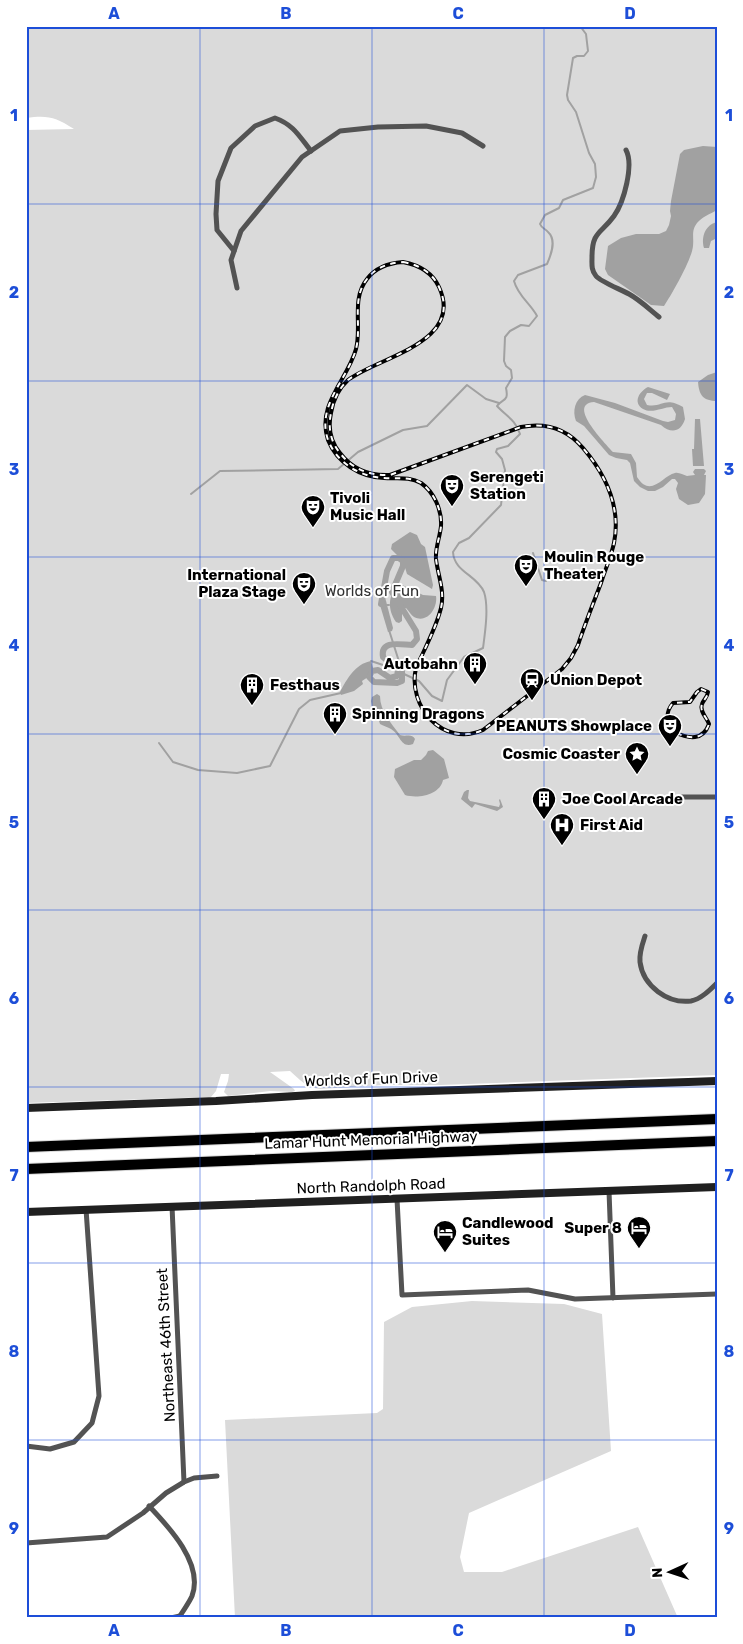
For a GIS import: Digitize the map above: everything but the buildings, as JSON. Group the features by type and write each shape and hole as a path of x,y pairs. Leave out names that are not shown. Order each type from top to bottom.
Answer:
{"highway":[{"name":"Lamar Hunt Memorial Highway","path":"26,1147 717,1119"},
{"name":"Lamar Hunt Memorial Highway","path":"26,1169 717,1141"}],"main road":[{"name":"Worlds of Fun Drive","path":"26,1108 312,1095 717,1081"},
{"name":"North Randolph Road","path":"26,1212 717,1187"}],"street":[{"path":"234,251 217,230 216,214 218,181 232,148 256,126 275,118 286,122 295,129 311,151"},
{"path":"237,288 231,260 241,231 302,157 340,131 378,127 426,126 462,133 483,146"},
{"path":"626,150 629,156 629,169 620,204 614,216 595,236 592,249 592,268 597,278 631,295 659,317"},
{"path":"682,797 717,797"},
{"path":"645,936 641,949 642,968 646,978 664,996 682,1001 693,1001 704,995 717,983"},
{"path":"609,1191 613,1298"},
{"path":"397,1199 402,1295 528,1290 575,1299 717,1294"},
{"name":"Northeast 46th Street","path":"172,1206 184,1482"},
{"path":"26,1446 50,1449 74,1442 92,1423 99,1396 86,1210"},
{"path":"26,1543 107,1538 143,1513 166,1493 184,1482 194,1478 217,1476"},
{"path":"149,1506 167,1525 182,1547 193,1569 192,1597 181,1617 171,1618"}],"green space":[{"name":"Worlds of Fun","path":"26,26 717,26 717,1075 440,1085 383,1085 320,1089 307,1085 290,1071 270,1072 294,1089 295,1091 292,1092 270,1091 228,1096 224,1092 229,1074 221,1074 216,1091 211,1097 26,1103 26,130 74,129 51,118 26,118"},
{"path":"472,1301 564,1304 602,1314 611,1451 469,1513 460,1557 464,1572 502,1572 638,1527 678,1618 235,1618 225,1420 377,1413 383,1409 384,1322 412,1307"}],"shaded area":[{"path":"703,146 717,147 717,210 701,219 695,226 692,252 664,306 651,305 608,275 605,269 608,246 621,238 636,234 659,234 666,231 671,216 671,201 680,154 684,150"},
{"path":"717,222 717,238 711,241 709,248 704,248 705,232 709,226"},
{"path":"717,372 717,401 708,400 701,394 698,382 708,375"},
{"path":"648,387 670,394 667,400 652,393 647,393 644,399 647,405 672,402 683,407 685,419 681,427 675,430 668,430 661,425 594,402 586,404 584,410 586,417 590,425 613,452 631,454 636,463 637,477 647,486 657,484 675,473 687,476 695,475 693,472 695,469 704,469 706,471 704,475 706,475 705,494 699,503 688,505 679,499 676,489 678,483 675,479 672,479 655,491 648,491 640,487 634,481 630,463 627,460 609,455 584,426 576,421 575,406 579,399 585,395 615,403 663,421 675,420 676,414 672,407 650,411 640,406 638,397"},
{"path":"695,419 700,419 704,466 693,466 692,449 694,449"},
{"path":"410,532 417,535 421,544 425,547 433,585 432,589 407,574 403,561 391,549 392,544"},
{"path":"398,583 423,595 436,596 434,609 428,616 419,619 414,617 406,608 402,608 402,621 396,622 391,612 390,603"},
{"path":"382,596 385,597 393,628 392,631 388,632 380,605"},
{"path":"371,661 373,668 370,680 368,677 354,691 341,695 340,692 352,673 360,665"},
{"path":"377,694 380,696 384,712 400,735 414,737 413,744 403,743 394,731 380,724 376,712 373,711 371,701 372,697"},
{"path":"433,750 444,759 449,778 443,780 438,789 428,795 405,795 394,777 395,769 414,760 421,760 428,751"},
{"path":"469,790 468,798 470,801 499,807 500,799 503,807 497,811 475,804 472,808 461,799"}],"waterway":[{"path":"371,661 419,681 432,696 442,701 447,680 464,657 483,648 486,628 484,592 481,586 457,564 453,552 459,543 469,538 501,505 505,470 502,459 496,452 497,449 508,446 520,434 513,421 497,406 506,398 506,388 512,378 511,370 504,361 505,337 510,331 521,325 529,326 537,316 518,291 514,281 518,275 547,264 553,243 551,235 540,224 545,215 559,208 563,200 593,188 596,177 595,164 589,153 576,112 567,95 573,58 584,56 588,51 586,34 580,26"},
{"path":"191,494 220,471 338,469 358,452 403,430 427,426 467,385 486,399 499,403"},
{"path":"533,553 542,580 546,581"},
{"path":"381,604 387,571 393,558 399,558 403,561 403,566 392,592 416,631 417,639 412,645 388,645 383,651 383,657 398,670 397,676 390,678 378,670 372,671 369,677 374,682 397,683 402,681 402,671"},
{"path":"389,630 402,671"},
{"path":"159,743 173,762 198,770 237,773 270,766 299,709 310,700 341,693"}],"railway":[{"path":"403,262 414,265 433,277 439,287 444,306 440,322 430,335 414,346 362,372 348,380 342,387 333,404 330,423 332,439 340,453 350,463 362,470 369,473 390,475 521,427 547,426 555,428 577,441 591,458 599,469 610,492 615,517 616,530 611,553 578,645 571,658 562,669 483,730 468,734 454,733 442,728 431,720 417,696 415,682 416,668 436,623 442,602 442,590 436,555 441,520 436,502 430,491 421,483 407,479 366,475 350,467 337,456 328,440 325,427 329,404 356,349 358,340 358,304 362,287 367,279 379,269 393,263 403,262"},
{"path":"701,689 708,692 701,707 709,724 706,730 695,737 674,732 669,725 668,714 670,706 673,703 690,702 701,689"}],"place":[{"name":"Serengeti Station","path":"452,507"},
{"name":"Tivoli Music Hall","path":"313,528"},
{"name":"Moulin Rouge Theater","path":"526,587"},
{"name":"International Plaza Stage","path":"304,605"},
{"name":"Autobahn","path":"475,685"},
{"name":"Union Depot","path":"532,701"},
{"name":"Festhaus","path":"252,706"},
{"name":"Spinning Dragons","path":"335,735"},
{"name":"PEANUTS Showplace","path":"670,747"},
{"name":"Cosmic Coaster","path":"637,775"},
{"name":"Joe Cool Arcade","path":"544,820"},
{"name":"First Aid","path":"562,846"},
{"name":"Super 8","path":"639,1249"},
{"name":"Candlewood Suites","path":"445,1253"}]}
